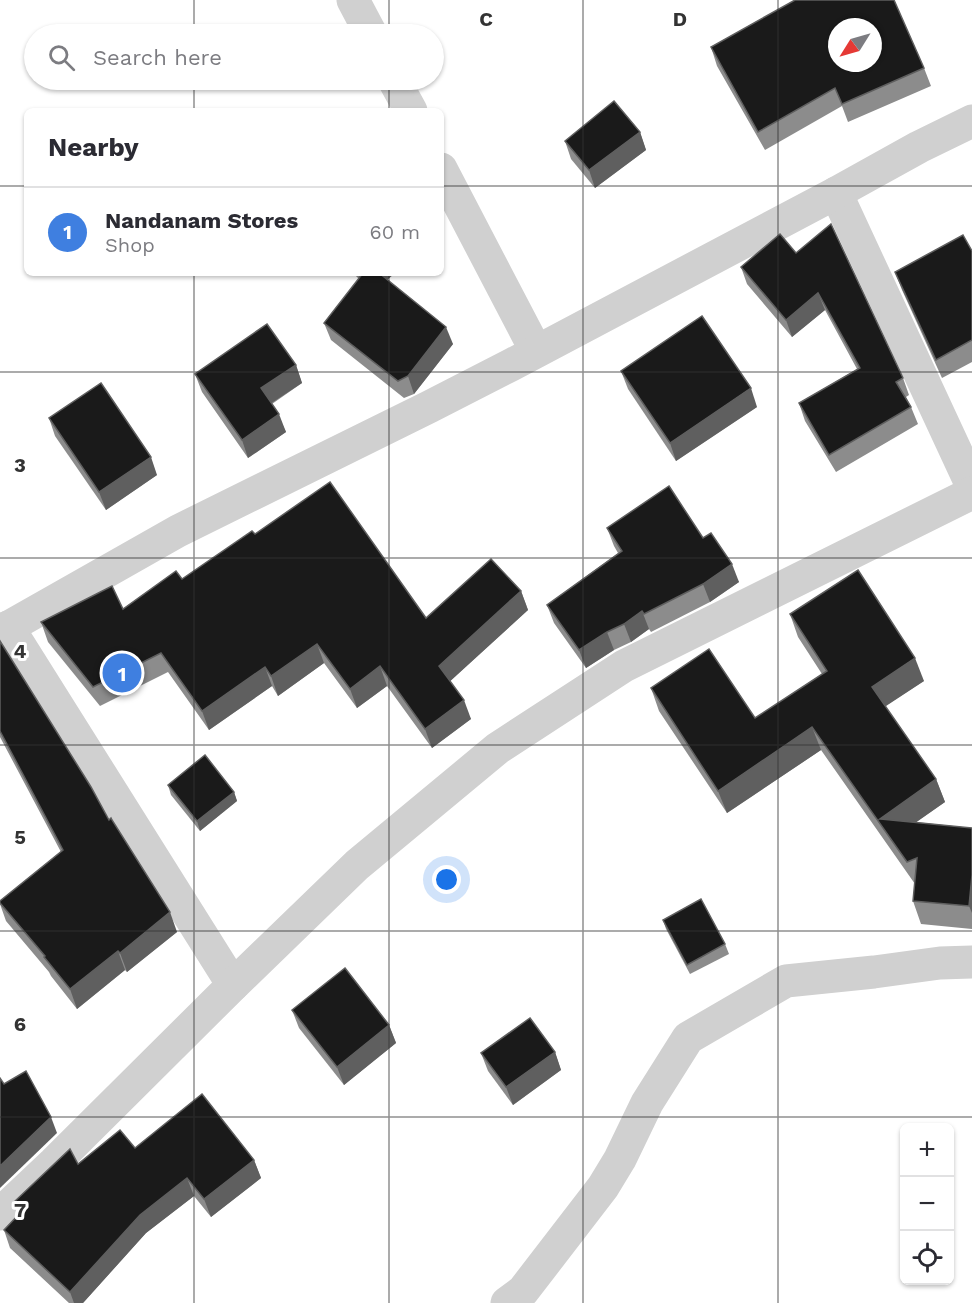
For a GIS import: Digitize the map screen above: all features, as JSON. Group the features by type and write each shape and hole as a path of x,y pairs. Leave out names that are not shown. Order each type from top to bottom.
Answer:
{"street":[{"path":"353,0 366,24"},
{"path":"399,90 409,108"},
{"path":"233,985 4,629 178,531 429,407 972,121"},
{"path":"444,175 537,351"},
{"path":"836,193 972,486"},
{"path":"0,1214 357,865 498,748 624,666 972,493"},
{"path":"507,1303 523,1291 603,1187 620,1159 647,1103 688,1038 786,981 940,963 972,962"}],"building":[{"path":"795,0 894,0 924,68 842,104 835,88 758,132 711,47"},
{"path":"614,101 640,132 589,170 565,141"},
{"path":"831,224 903,378 896,382 911,407 829,455 799,403 860,368 818,293 786,320 741,267 780,234 796,253"},
{"path":"963,235 972,251 972,340 936,360 895,272"},
{"path":"361,276 383,276 446,327 408,376 398,381 324,323"},
{"path":"702,316 751,388 670,443 621,371"},
{"path":"267,324 296,365 261,388 279,414 242,440 195,374"},
{"path":"101,383 151,457 99,492 49,418"},
{"path":"330,482 426,618 491,559 521,591 439,666 464,700 425,729 380,666 350,689 317,644 271,676 265,667 202,711 161,653 93,687 41,622 112,586 123,609 176,571 182,579 252,531 255,534"},
{"path":"669,486 703,538 711,533 732,564 703,584 644,614 642,611 579,650 547,605 622,551 607,528"},
{"path":"858,570 915,658 872,687 936,779 880,819 972,828 972,875 969,906 913,901 917,858 907,862 812,727 718,791 651,688 709,649 755,718 827,671 790,614"},
{"path":"0,641 109,820 111,818 170,912 120,953 118,951 70,989 0,903 63,850 0,731"},
{"path":"205,755 234,792 197,821 168,785"},
{"path":"701,899 725,944 687,965 663,920"},
{"path":"345,968 389,1025 337,1067 292,1010"},
{"path":"530,1018 555,1052 506,1087 481,1053"},
{"path":"26,1071 51,1117 0,1166 0,1078 4,1084"},
{"path":"202,1094 254,1160 204,1199 187,1178 140,1215 70,1292 4,1230 21,1212 14,1202 70,1149 78,1164 120,1130 135,1148"}],"place":[{"name":"Nandanam Stores","path":"122,673"}]}
